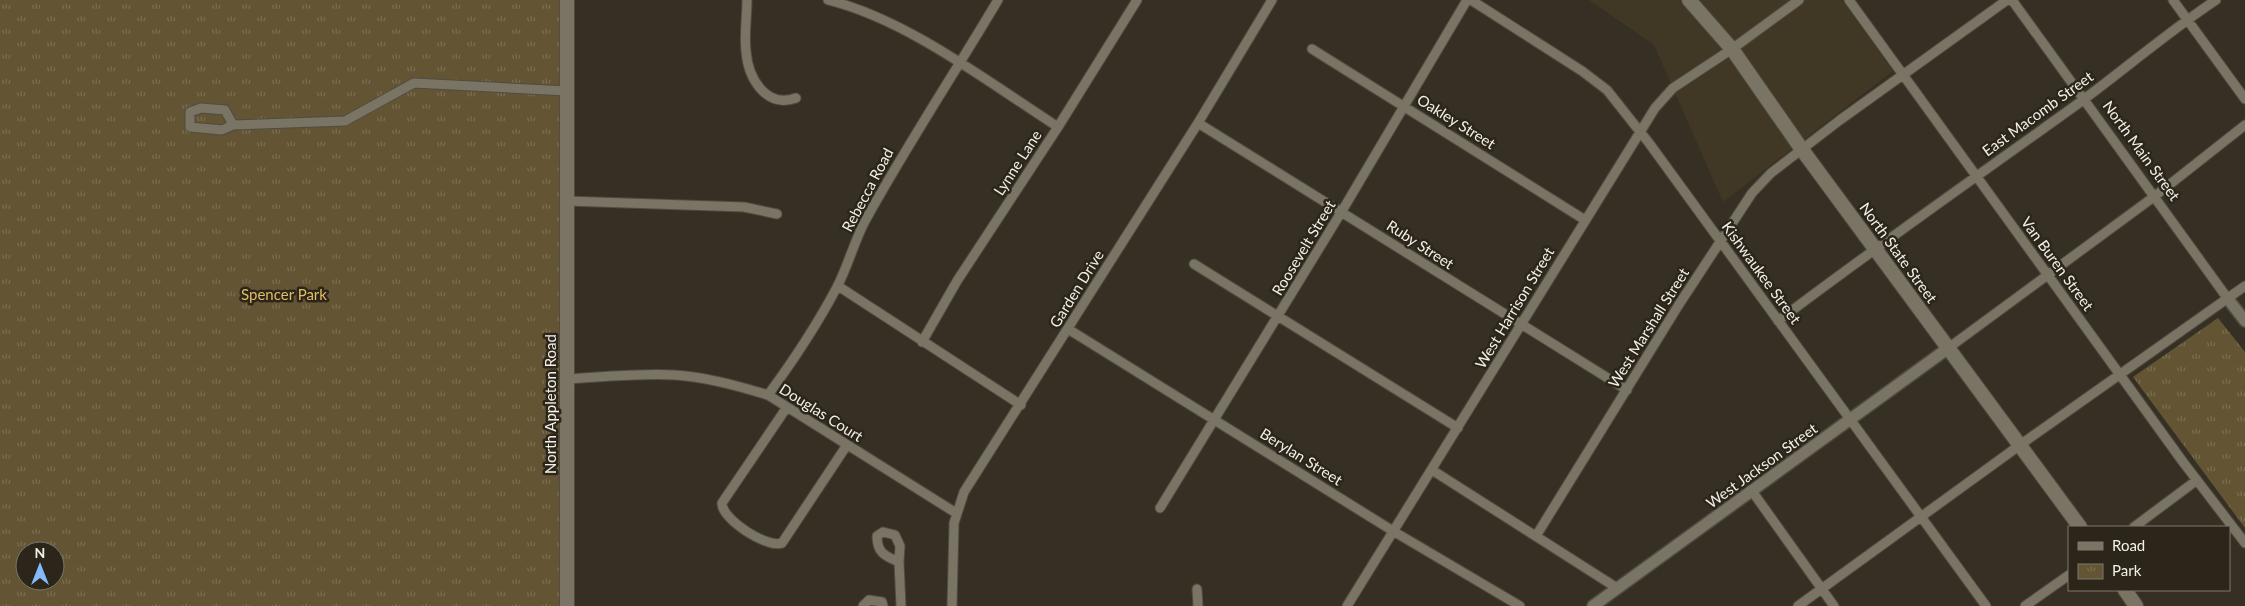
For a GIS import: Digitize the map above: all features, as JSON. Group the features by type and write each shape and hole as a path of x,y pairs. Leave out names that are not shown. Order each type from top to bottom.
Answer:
{"main road":[{"name":"North Appleton Road","path":"567,0 567,606"},
{"name":"North State Street","path":"1689,0 1732,49 1803,151 2079,526"},
{"path":"2126,591 2136,606"}],"street":[{"path":"747,0 746,50 753,77 768,97 778,101 789,101 796,98"},
{"path":"828,0 853,6 881,17 960,64 1058,127"},
{"name":"Rebecca Road","path":"768,395 792,363 838,286 864,223 920,124 960,64 998,0"},
{"name":"Lynne Lane","path":"922,342 956,281 1058,127 1137,0"},
{"name":"Garden Drive","path":"952,606 953,542 956,513 964,492 1021,405 1198,123 1272,0"},
{"name":"Roosevelt Street","path":"1160,508 1279,316 1466,0"},
{"name":"Kishwaukee Street","path":"1471,0 1582,71 1607,90 1640,131 1721,241 1986,606"},
{"name":"West Harrison Street","path":"1347,606 1640,131 1669,92 1799,0"},
{"name":"Van Buren Street","path":"1849,0 2245,544"},
{"name":"West Marshall Street","path":"1536,536 1678,306 1752,193 1771,173 1803,151 1902,75 2007,0"},
{"name":"North Main Street","path":"2012,0 2085,98 2245,321"},
{"path":"2173,0 2245,99"},
{"name":"East Macomb Street","path":"1778,321 1846,269 2085,98 2186,19 2216,0"},
{"name":"Oakley Street","path":"1312,48 1585,220"},
{"path":"234,125 225,110 201,108 190,112 190,128 222,130 234,125 345,121 414,84 568,91"},
{"name":"Ruby Street","path":"1198,123 1627,390"},
{"path":"1947,348 2155,196 2245,126"},
{"path":"568,201 744,207 777,214"},
{"path":"1194,264 1458,428"},
{"path":"838,286 1021,405"},
{"path":"1798,606 2020,445 2245,286"},
{"name":"Berylan Street","path":"1068,329 1393,530 1520,606"},
{"name":"West Jackson Street","path":"1593,606 1851,420 1947,348"},
{"name":"Douglas Court","path":"568,379 676,375 736,385 768,395 956,513"},
{"path":"788,407 722,503 726,516 748,532 770,544 782,543 848,445"},
{"path":"1432,470 1617,588"},
{"path":"2135,526 2197,480"},
{"path":"1752,491 1834,606"},
{"path":"899,562 902,606"},
{"path":"2025,606 2068,576"},
{"path":"1197,589 1198,606"},
{"path":"863,606 869,600 891,606"}],"shaded area":[{"path":"1589,0 1842,0 1893,71 1723,202 1654,45"}],"green space":[{"name":"Spencer Park","path":"0,0 567,0 569,606 0,606"},
{"path":"2218,318 2245,352 2245,528 2133,377"}]}
